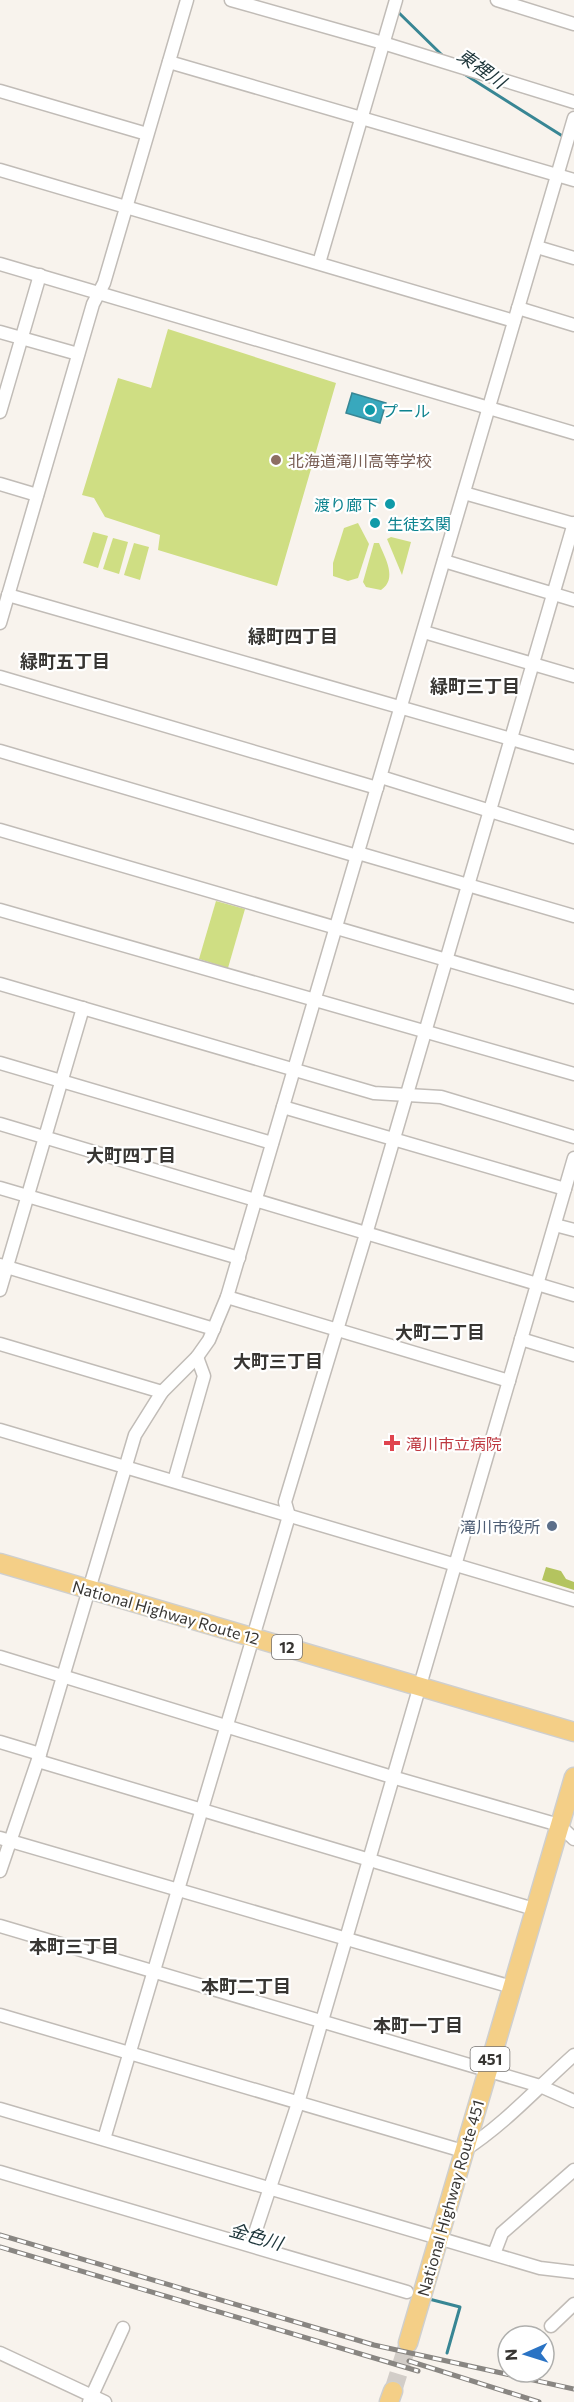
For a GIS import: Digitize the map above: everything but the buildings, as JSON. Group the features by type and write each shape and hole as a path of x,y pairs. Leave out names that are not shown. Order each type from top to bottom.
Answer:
{"highway":[{"name":"National Highway Route 12","path":"0,1563 574,1732"},
{"name":"National Highway Route 451","path":"408,2343 574,1777"}],"street":[{"path":"0,623 6,590 37,495 78,354 98,292 104,283 187,0"},
{"path":"231,0 382,43 574,102"},
{"path":"319,263 396,0"},
{"path":"497,0 574,24"},
{"path":"169,62 574,180"},
{"path":"0,91 147,134"},
{"path":"0,1871 5,1840 39,1757 135,1435 162,1392 197,1357 214,1329 228,1297 574,118"},
{"path":"0,170 514,321"},
{"path":"537,247 574,258"},
{"path":"0,264 574,433"},
{"path":"0,412 40,275"},
{"path":"519,308 574,325"},
{"path":"0,332 78,354"},
{"path":"0,484 37,495"},
{"path":"104,2139 289,1516 285,1502 574,524 464,493"},
{"path":"444,561 574,600"},
{"path":"6,590 574,757"},
{"path":"424,632 574,676"},
{"path":"0,678 574,837"},
{"path":"0,751 574,916"},
{"path":"0,830 574,997"},
{"path":"0,910 574,1074"},
{"path":"0,984 374,1093 441,1097 574,1137"},
{"path":"0,1290 3,1266 28,1196 82,1008"},
{"path":"0,1063 273,1143"},
{"path":"283,1107 565,1189"},
{"path":"0,1124 574,1295"},
{"path":"251,2245 297,2103 574,1158"},
{"path":"0,1188 239,1258"},
{"path":"555,1225 574,1230"},
{"path":"3,1266 214,1329"},
{"path":"228,1297 509,1381"},
{"path":"521,1339 574,1354"},
{"path":"0,1344 162,1392"},
{"path":"174,1481 204,1376 197,1357"},
{"path":"0,1430 574,1600"},
{"path":"0,1657 392,1777 559,1825 574,1839"},
{"path":"0,1742 39,1757 203,1809 534,1909"},
{"path":"5,1840 512,1987"},
{"path":"0,1926 540,2086 574,2101"},
{"path":"0,2015 463,2151 483,2138 531,2097 574,2055"},
{"path":"0,2109 552,2271 574,2272"},
{"path":"494,2254 502,2232 574,2169"},
{"path":"0,2172 407,2292"},
{"path":"553,2324 574,2304"},
{"path":"90,2399 123,2328"},
{"path":"0,2353 90,2399 105,2402"}],"green space":[{"path":"168,329 336,383 277,586 158,550 160,535 105,517 94,498 82,495 118,378 151,388"},
{"path":"358,523 369,544 358,578 348,581 333,576 333,563 344,528"},
{"path":"93,532 108,536 98,568 83,563"},
{"path":"391,537 411,542 402,575 387,539"},
{"path":"113,538 128,542 119,574 103,569"},
{"path":"134,543 149,547 140,580 124,575"},
{"path":"374,543 379,543 389,568 389,580 381,590 366,587 363,582"},
{"path":"216,901 245,909 228,968 199,959"},
{"path":"546,1567 561,1571 566,1579 574,1582 574,1590 542,1580"}],"water":[{"path":"352,393 386,403 380,423 346,413"}],"waterway":[{"name":"東裡川","path":"396,10 443,56"},
{"name":"東裡川","path":"461,72 564,137"},
{"name":"金色川","path":"429,2299 460,2307 447,2353"}],"tunnel":[{"path":"393,2391 408,2343"}],"railway":[{"path":"0,2235 374,2345 574,2389"},
{"path":"0,2247 418,2371"},
{"path":"409,2361 539,2402"}],"place":[{"name":"プール","path":"370,410"},
{"name":"北海道滝川高等学校","path":"276,460"},
{"name":"渡り廊下","path":"390,504"},
{"name":"生徒玄関","path":"375,523"},
{"name":"滝川市立病院","path":"392,1443"},
{"name":"滝川市役所","path":"552,1526"}],"district":[{"name":"緑町四丁目","path":"293,636"},
{"name":"緑町五丁目","path":"65,661"},
{"name":"緑町三丁目","path":"475,686"},
{"name":"大町四丁目","path":"131,1155"},
{"name":"大町二丁目","path":"440,1332"},
{"name":"大町三丁目","path":"278,1361"},
{"name":"本町三丁目","path":"74,1946"},
{"name":"本町二丁目","path":"246,1986"},
{"name":"本町一丁目","path":"418,2025"}]}
